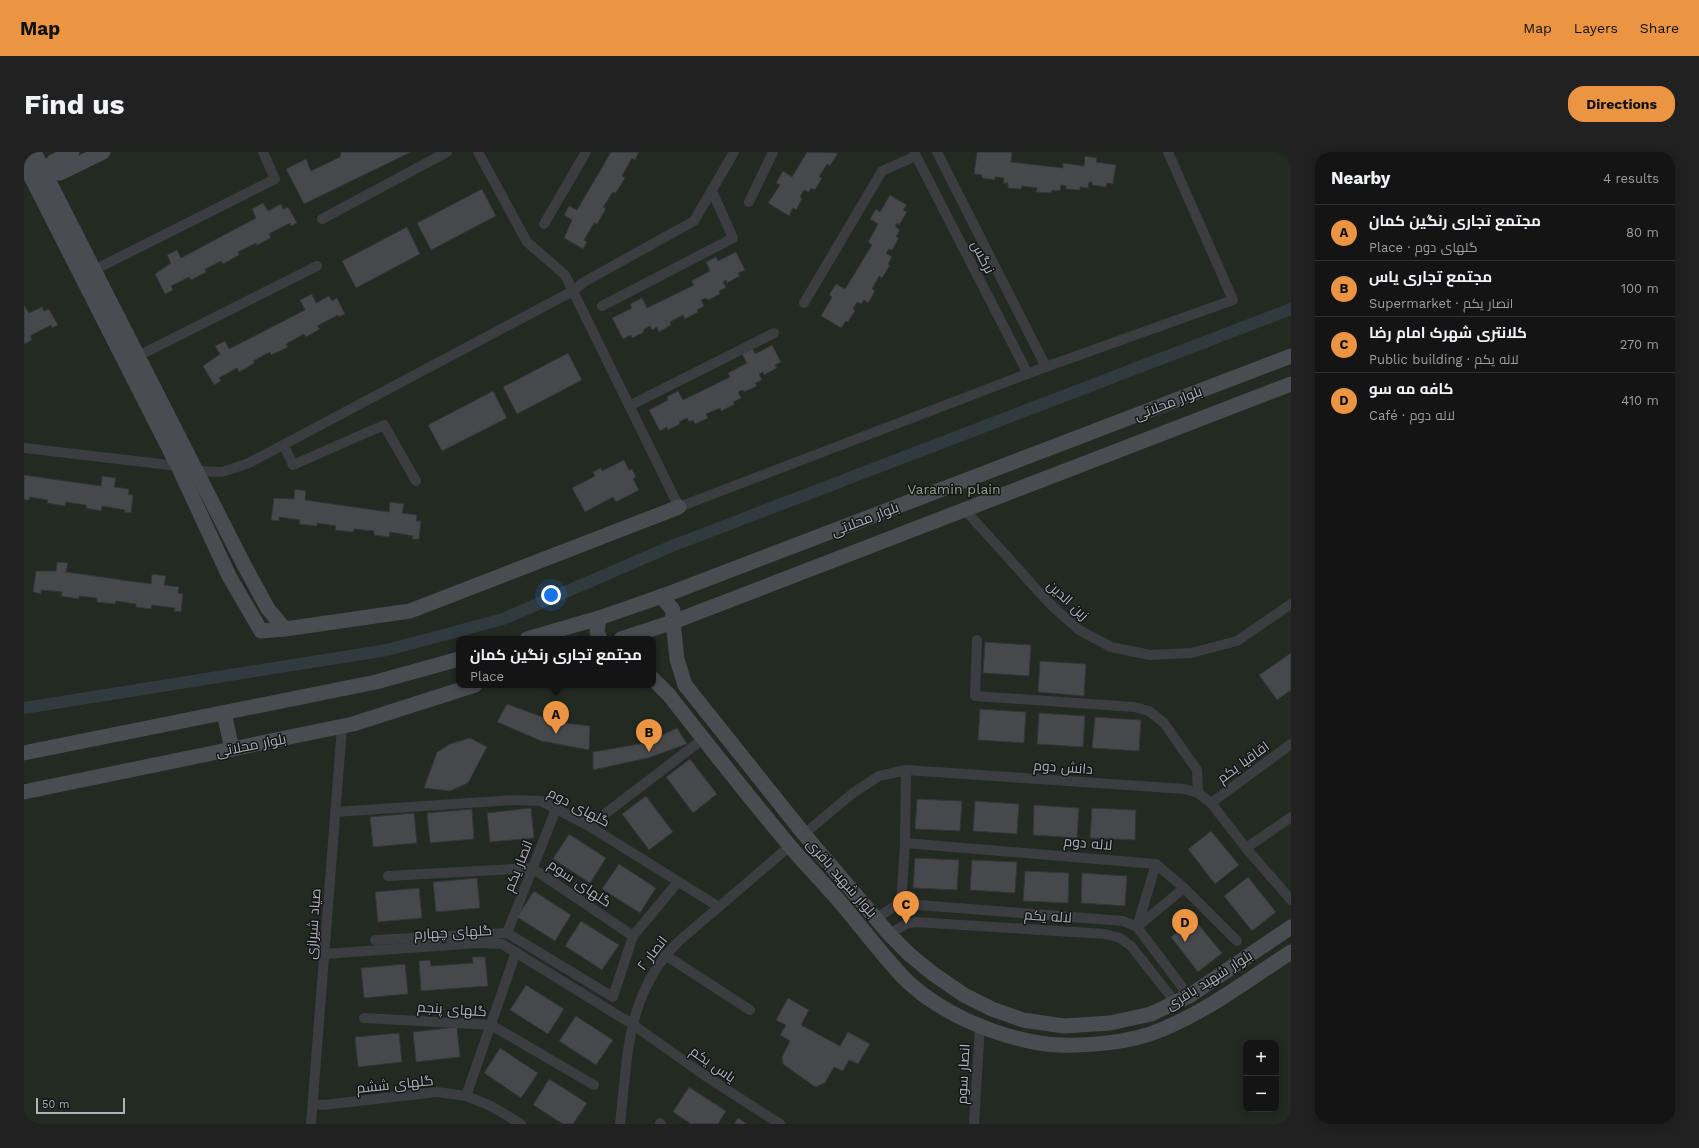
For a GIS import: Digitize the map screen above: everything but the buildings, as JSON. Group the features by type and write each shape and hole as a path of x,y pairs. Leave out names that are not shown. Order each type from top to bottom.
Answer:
{"street":[{"path":"34,152 33,178 178,466 229,576 261,631 285,629 410,611 1046,367 1233,300 1168,152"},
{"path":"33,178 53,162 72,152"},
{"path":"33,178 60,173 103,152"},
{"path":"94,270 275,179 263,152"},
{"path":"322,219 447,152"},
{"path":"478,152 527,242 565,275 679,507"},
{"path":"544,224 586,152"},
{"path":"197,471 222,472 249,463 573,291 584,282 694,221 734,152"},
{"path":"749,202 773,152"},
{"name":"نرگس","path":"937,152 1046,367"},
{"path":"804,303 882,171 915,154"},
{"name":"نرگس","path":"915,154 1028,374"},
{"path":"24,164 94,270 268,609 285,629"},
{"path":"602,306 733,238 712,191"},
{"path":"138,356 317,266"},
{"path":"630,406 774,333"},
{"name":"بلوار محلاتی","path":"537,636 599,618 661,596 1291,356"},
{"name":"بلوار محلاتی","path":"630,636 673,622 1291,384"},
{"path":"284,445 293,465 384,425 416,482"},
{"path":"24,448 178,466"},
{"name":"زین الدین","path":"964,509 1050,604 1079,630 1111,647 1150,655 1191,652 1237,641 1291,604"},
{"name":"بلوار شهید باقری","path":"661,596 673,610 677,659 685,684 804,834 890,934 909,954 964,995 992,1009 1023,1020 1064,1026 1110,1023 1151,1014 1183,1000 1291,927"},
{"path":"599,618 597,632 599,636"},
{"path":"977,640 975,696 1134,707 1150,711 1164,723 1191,760 1198,776 1198,793"},
{"path":"24,753 376,682 456,659"},
{"name":"بلوار شهید باقری","path":"656,682 669,695 790,846 836,896 905,979 940,1005 980,1026 1007,1035 1040,1043 1062,1045 1110,1042 1148,1035 1182,1021 1291,952"},
{"name":"بلوار محلاتی","path":"24,792 342,727 466,688"},
{"path":"224,713 232,749"},
{"name":"صیاد شیرازی","path":"311,1124 342,727"},
{"path":"589,826 703,739"},
{"name":"اقاقیا یکم","path":"1211,803 1291,744"},
{"path":"901,904 905,843 906,770"},
{"name":"دانش دوم","path":"804,834 853,793 879,776 906,770 1185,789 1198,793 1211,803 1246,848 1291,900"},
{"name":"گلهای دوم","path":"335,812 514,800 541,801 589,826 719,907"},
{"name":"انصار یکم","path":"507,933 556,809"},
{"path":"1246,848 1291,817"},
{"path":"790,846 804,834"},
{"name":"لاله دوم","path":"905,843 1156,864"},
{"name":"انصار ۲","path":"620,1124 632,1024 651,976 665,955 790,846"},
{"path":"1137,927 1156,864 1184,888 1237,941"},
{"name":"گلهای سوم","path":"388,876 532,868 633,936"},
{"path":"375,940 507,933 613,997 633,936 678,882"},
{"path":"1137,927 1184,888"},
{"path":"877,918 901,904 1123,921 1137,927 1183,1000"},
{"name":"لاله یکم","path":"890,934 906,924 915,922 1105,934 1120,938 1131,946 1183,1000"},
{"name":"گلهای چهارم","path":"324,954 479,943 502,944 632,1024"},
{"path":"466,1096 516,952"},
{"path":"665,955 750,1010"},
{"name":"گلهای پنجم","path":"364,1018 491,1025 594,1085"},
{"name":"یاس یکم","path":"632,1024 704,1075 780,1124"},
{"name":"انصار سوم","path":"974,1124 980,1026"},
{"name":"گلهای ششم","path":"313,1104 323,1105 437,1092 466,1096 491,1106 521,1124"}],"green space":[{"name":"Varamin plain","path":"24,152 1291,152 1291,1124 24,1124"}],"waterway":[{"path":"24,708 387,650 503,619 672,546 1291,309"}],"place":[{"name":"مجتمع تجاری رنگین کمان","path":"556,734"},
{"name":"مجتمع تجاری یاس","path":"649,752"},
{"name":"کلانتری شهرک امام رضا","path":"906,924"},
{"name":"کافه مه سو","path":"1185,942"}]}
